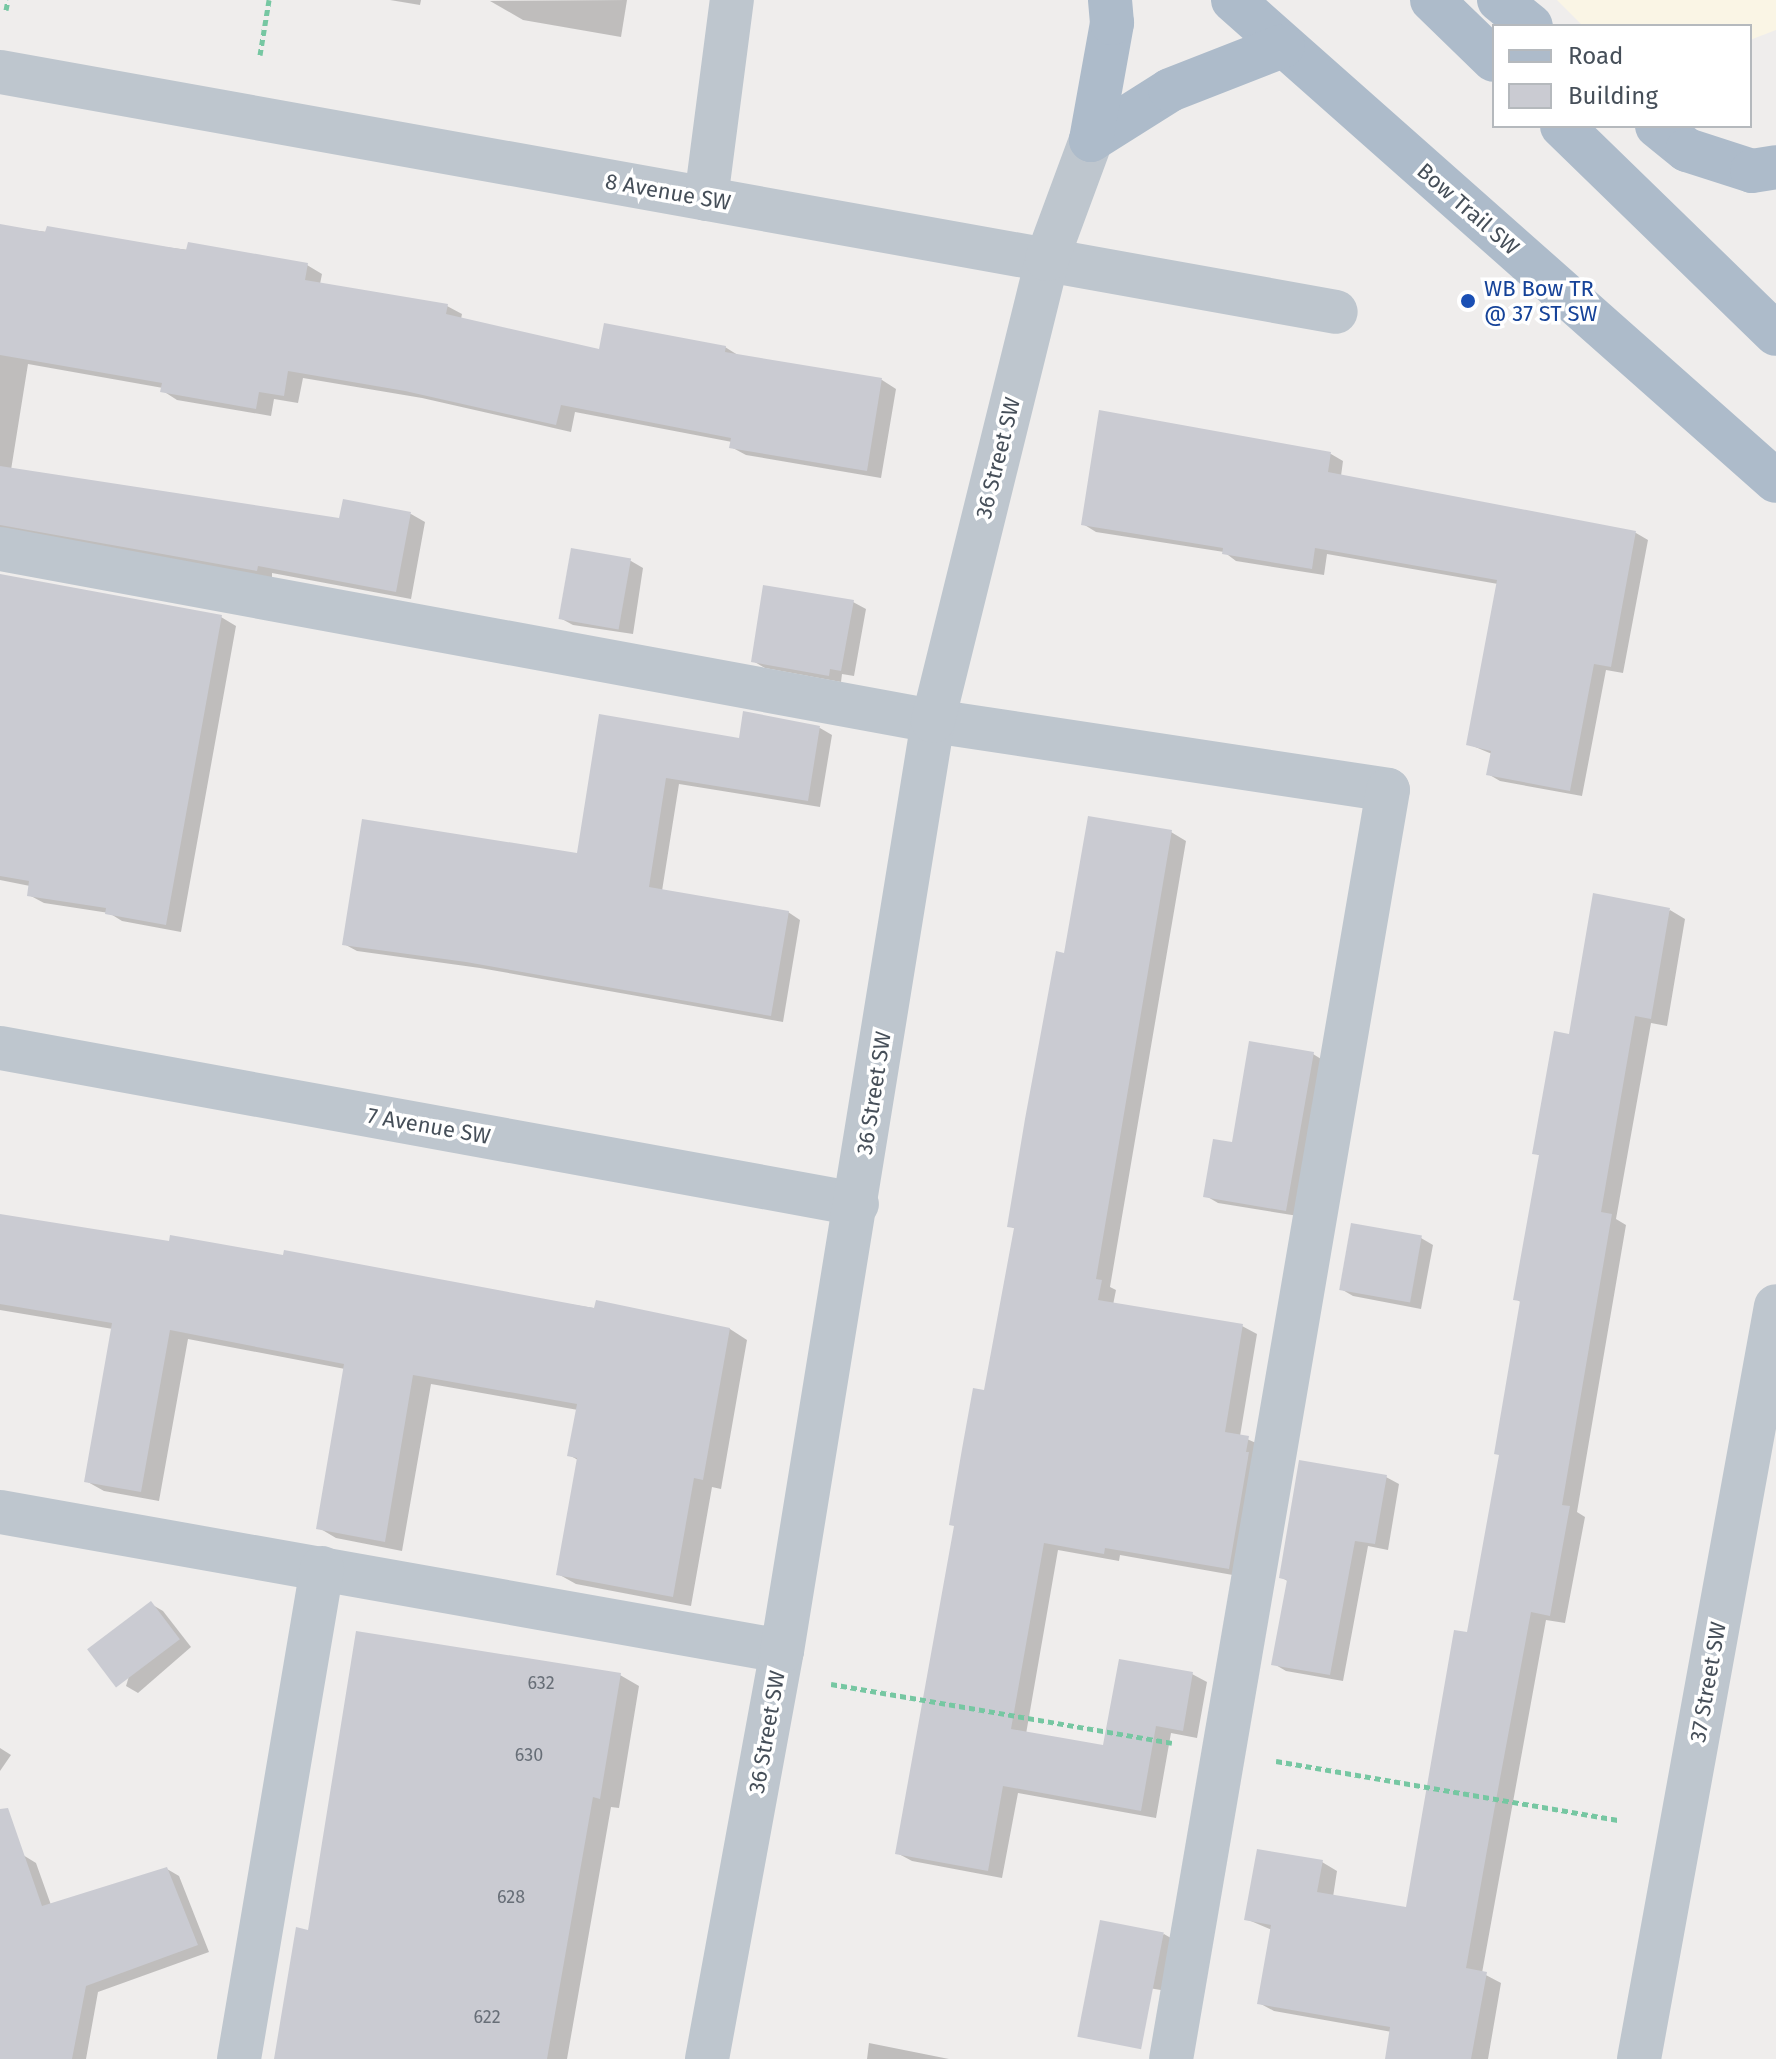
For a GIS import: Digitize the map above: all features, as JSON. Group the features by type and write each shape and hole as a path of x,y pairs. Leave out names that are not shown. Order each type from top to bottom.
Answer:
{"main road":[{"name":"36 Street SW","path":"1091,140 1112,23 1110,0"},
{"name":"Bow Trail SW","path":"1233,0 1776,481"},
{"path":"1432,0 1492,58"},
{"path":"1499,0 1529,24"},
{"path":"1091,140 1170,90 1283,46"},
{"path":"1564,128 1776,334"},
{"path":"1660,128 1687,150 1752,171 1776,167"}],"street":[{"path":"706,199 732,0"},
{"name":"8 Avenue SW","path":"0,72 1336,312"},
{"name":"36 Street SW","path":"707,2059 782,1651 933,721 1047,259 1091,140"},
{"path":"0,549 933,721 1388,790 1171,2059"},
{"name":"7 Avenue SW","path":"0,1048 857,1204"},
{"name":"37 Street SW","path":"1639,2059 1776,1306"},
{"path":"0,1512 782,1651"},
{"path":"239,2059 322,1568"}],"path":[{"path":"6,10 8,0"},
{"path":"260,55 269,0"}],"shaded area":[{"path":"1557,0 1776,0 1776,30 1752,39 1752,24 1581,24"}],"building":[{"path":"0,224 45,232 47,226 186,250 188,242 308,263 305,280 448,304 446,314 599,349 604,323 726,346 725,352 882,378 867,471 729,448 731,438 561,405 556,425 405,391 288,371 284,396 259,392 256,409 160,392 162,383 0,355"},
{"path":"1099,410 1331,452 1328,472 1636,531 1611,667 1594,664 1570,791 1486,775 1491,751 1466,745 1497,580 1315,548 1312,569 1222,554 1223,548 1081,525"},
{"path":"0,466 339,518 343,499 411,512 396,592 258,566 257,571 0,525"},
{"path":"571,548 631,559 619,629 558,619"},
{"path":"0,574 222,615 166,925 105,914 106,908 27,896 29,881 0,876"},
{"path":"763,585 854,600 841,671 830,669 829,676 751,662"},
{"path":"743,711 820,726 808,801 666,778 649,887 789,911 771,1016 466,962 342,945 362,819 577,853 599,714 739,738"},
{"path":"1088,816 1172,830 1096,1279 1102,1280 1098,1300 1243,1324 1225,1432 1249,1436 1246,1452 1249,1452 1229,1569 1105,1548 1104,1554 1044,1543 1011,1729 1103,1745 1119,1659 1193,1672 1183,1731 1156,1726 1141,1811 1003,1786 988,1871 895,1854 954,1526 949,1525 973,1388 984,1390 1014,1228 1007,1227 1025,1119 1056,951 1064,953"},
{"path":"1593,893 1670,908 1651,1019 1635,1016 1601,1212 1612,1214 1562,1505 1570,1506 1550,1616 1531,1612 1466,1968 1487,1972 1471,2059 1385,2059 1390,2027 1257,2004 1271,1925 1244,1920 1257,1849 1323,1860 1317,1892 1406,1907 1454,1630 1467,1632 1499,1455 1494,1454 1520,1301 1513,1300 1539,1155 1532,1154 1554,1031 1569,1034"},
{"path":"1249,1041 1314,1052 1286,1211 1203,1197 1213,1139 1232,1142"},
{"path":"0,1214 169,1241 170,1235 283,1255 284,1250 594,1308 596,1300 730,1328 703,1480 694,1478 673,1597 556,1575 577,1458 567,1456 577,1404 413,1375 385,1542 316,1529 344,1364 170,1330 141,1492 84,1482 112,1323 0,1304"},
{"path":"1351,1223 1422,1236 1410,1302 1339,1290"},
{"path":"1299,1460 1387,1475 1375,1544 1355,1541 1330,1675 1271,1665 1287,1580 1279,1578"},
{"path":"151,1601 180,1639 116,1687 87,1649"},
{"path":"356,1631 621,1673 600,1799 593,1797 547,2059 274,2059 296,1927 308,1930"},
{"path":"8,1808 42,1906 167,1867 198,1945 86,1986 72,2059 0,2059 0,1809"},
{"path":"1100,1920 1164,1932 1141,2049 1077,2037"}],"place":[{"name":"WB Bow TR @ 37 ST SW","path":"1468,301"}]}
